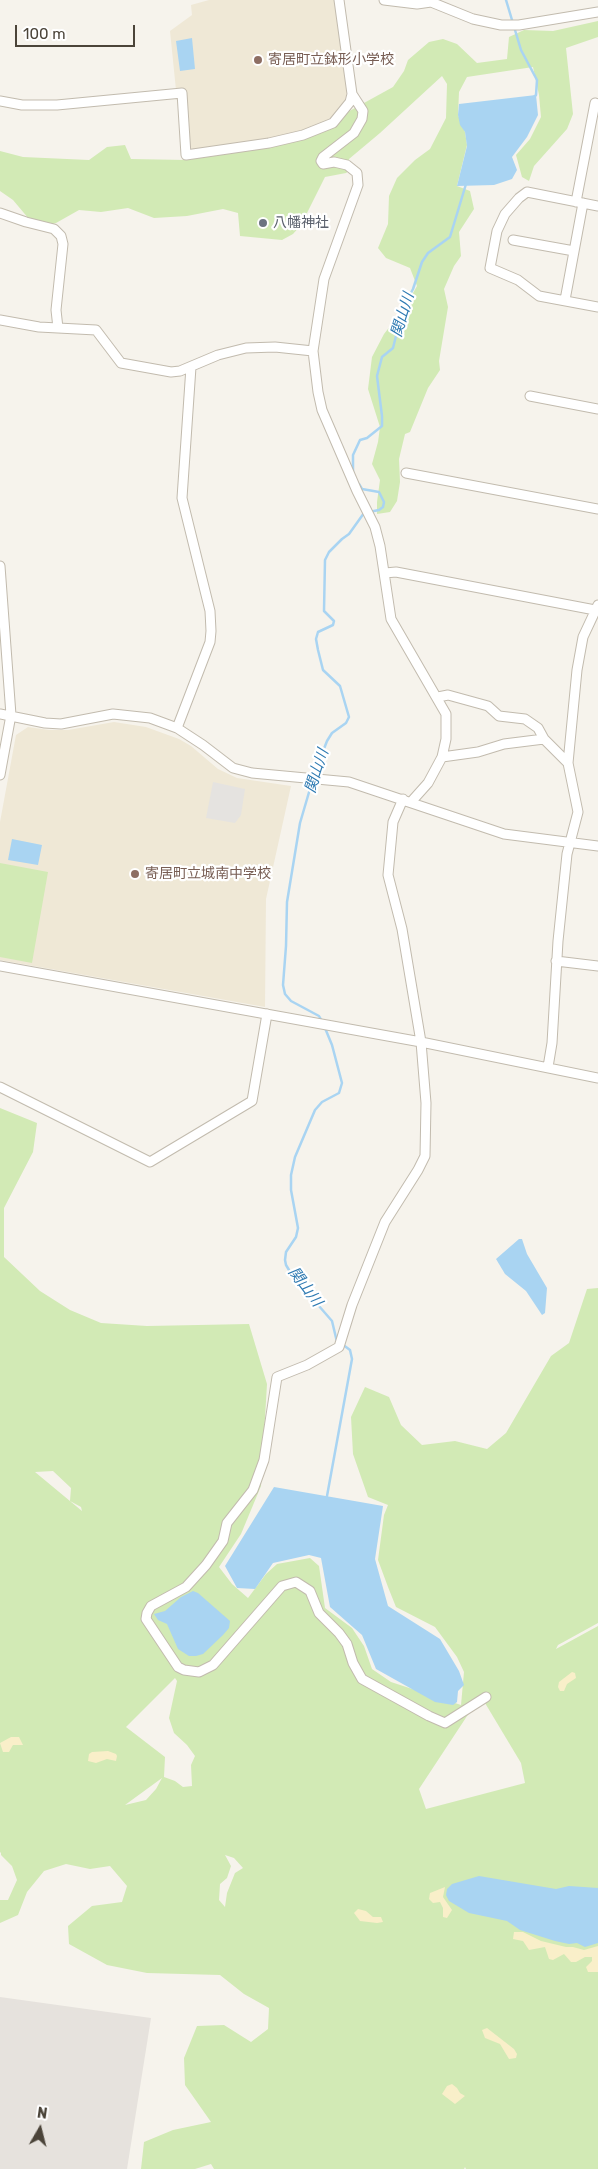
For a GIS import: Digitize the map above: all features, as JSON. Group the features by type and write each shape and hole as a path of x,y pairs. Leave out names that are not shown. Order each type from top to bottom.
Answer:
{"street":[{"path":"0,101 22,105 57,105 182,93 186,155 269,143 303,135 333,123 350,102 352,94 339,0"},
{"path":"384,0 417,4 430,1 472,19 501,25 519,25 598,12"},
{"path":"352,94 363,111 362,119 354,132 323,157 321,161 323,164 334,162 347,165 358,173 358,184 324,279 313,351 322,410 357,491 375,527 385,574 391,618 438,697 446,714 446,739 442,758 428,783 407,801 393,822 388,876 402,929 421,1042 426,1103 425,1156 385,1222 352,1306 339,1347 307,1365 277,1377 264,1460 253,1490 227,1523 223,1541 206,1565 186,1587 151,1606 146,1620 178,1667 184,1670 200,1672 213,1665 282,1586 296,1582 310,1591 319,1613 347,1644 353,1662 362,1679 429,1716 446,1723 486,1698"},
{"path":"565,300 595,104 598,104"},
{"path":"598,206 527,192 505,214 497,231 490,268 518,280 539,296 598,307"},
{"path":"0,213 54,229 61,236 63,244 56,310 58,328"},
{"path":"513,240 574,250"},
{"path":"0,320 39,327 96,330 121,363 172,372 246,348 275,347 313,351"},
{"path":"177,728 210,642 211,631 210,611 182,498 191,367"},
{"path":"530,396 598,409"},
{"path":"406,473 598,509"},
{"path":"0,566 11,715 0,775"},
{"path":"385,574 396,572 597,607 583,636 577,670 568,763 578,812 569,844 556,961 552,1043 548,1068"},
{"path":"438,697 448,695 488,706 499,716 525,719 538,728 544,739 568,763"},
{"path":"0,714 45,723 62,724 113,714 150,718 177,728 203,744 233,768 252,773 349,782 504,834 569,844 598,846"},
{"path":"442,758 478,752 504,744 544,739"},
{"path":"556,961 598,966"},
{"path":"0,966 421,1042 598,1078"},
{"path":"0,1087 150,1162 252,1101 267,1014"}],"shaded area":[{"name":"寄居町立鉢形小学校","path":"209,0 335,0 347,91 345,102 331,120 291,135 192,152 189,149 184,90 176,90 170,31 192,15 191,5"},
{"name":"寄居町立城南中学校","path":"114,722 146,727 179,739 191,746 218,769 237,778 291,786 266,899 265,1007 0,960 0,822 16,735 28,727 68,730"},
{"path":"213,782 245,789 241,815 235,823 206,818"},
{"path":"0,1997 151,2018 127,2169 0,2169"}],"green space":[{"path":"598,21 598,37 566,48 573,114 567,129 534,166 529,181 522,177 516,155 530,139 541,117 539,95 533,67 467,77 459,92 458,115 465,132 467,145 457,186 470,191 474,209 459,232 461,256 454,266 444,289 448,307 439,361 440,370 428,388 410,432 405,434 399,459 400,482 397,501 390,512 377,514 380,480 372,464 380,427 368,389 372,357 384,334 405,307 417,286 410,268 386,258 378,248 388,224 389,196 397,178 415,160 430,149 446,118 447,84 442,76 349,159 350,170 346,173 325,177 301,225 293,234 282,240 240,236 238,213 223,209 187,216 154,218 128,208 101,212 79,210 49,225 29,219 13,200 0,191 0,151 23,157 89,160 107,147 125,145 131,159 186,160 272,147 315,134 344,114 393,87 404,71 408,60 429,42 443,39 457,44 477,63 507,59 509,37 524,30 553,31"},
{"path":"0,863 48,872 32,963 0,957"},
{"path":"0,1108 37,1123 33,1152 4,1208 4,1257 40,1291 70,1310 101,1323 147,1326 249,1324 267,1384 261,1486 241,1534 219,1567 232,1584 248,1598 266,1574 277,1564 310,1558 319,1566 325,1608 352,1628 364,1646 372,1669 391,1682 461,1705 464,1672 457,1657 435,1627 396,1607 388,1587 378,1560 384,1515 388,1505 368,1497 353,1454 351,1417 365,1387 389,1397 401,1425 422,1445 455,1441 487,1449 506,1433 551,1356 569,1343 587,1289 598,1288 598,1623 558,1645 556,1649 598,1626 598,2169 466,2169 465,2167 464,2169 214,2169 211,2164 195,2169 141,2169 144,2142 173,2130 211,2122 185,2085 184,2058 197,2026 224,2025 251,2042 268,2029 269,2008 244,1994 220,1975 147,1973 107,1965 69,1944 68,1926 92,1906 122,1902 127,1886 110,1866 90,1869 66,1864 44,1871 27,1892 18,1915 0,1923 0,1900 8,1900 17,1880 12,1866 0,1853","holes":["53,1471 71,1488 70,1501 81,1507 82,1511 35,1472","175,1678 177,1681 169,1718 174,1733 187,1745 195,1756 191,1765 192,1786 183,1787 175,1781 164,1777 165,1757 126,1727","482,1698 521,1763 525,1783 426,1809 419,1789 471,1710","162,1778 156,1789 146,1800 125,1805","225,1855 234,1858 243,1868 235,1873 227,1893 225,1907 219,1900 220,1884 227,1878 231,1866"]}],"sand":[{"path":"572,1672 575,1673 576,1678 567,1684 564,1691 560,1691 558,1687 559,1682"},
{"path":"11,1737 19,1737 23,1745 13,1745 9,1752 3,1752 0,1743"},
{"path":"108,1751 116,1754 116,1761 107,1759 96,1763 88,1761 89,1754 92,1752"},
{"path":"445,1887 443,1897 452,1910 447,1918 443,1917 443,1908 440,1902 433,1903 429,1899 430,1893"},
{"path":"358,1909 366,1911 373,1917 381,1917 383,1922 360,1921 354,1913"},
{"path":"514,1932 523,1932 541,1941 584,1950 598,1946 598,1972 588,1972 586,1967 592,1961 592,1957 585,1957 576,1962 571,1962 564,1954 553,1960 549,1959 545,1947 529,1950 523,1941 513,1939"},
{"path":"487,2028 514,2049 517,2054 516,2058 509,2059 500,2044 485,2038 482,2030"},
{"path":"452,2084 465,2096 455,2104 442,2094 447,2086"}],"water":[{"path":"192,38 195,69 180,71 176,41"},
{"path":"536,95 538,115 527,137 512,157 517,170 512,179 494,185 457,186 467,146 465,132 460,125 458,115 459,104"},
{"path":"12,839 42,845 38,865 8,860"},
{"path":"519,1239 522,1239 527,1254 547,1288 545,1313 542,1315 526,1291 505,1274 496,1259"},
{"path":"274,1487 383,1506 375,1559 388,1606 440,1639 459,1671 464,1685 458,1691 457,1702 453,1705 435,1702 376,1669 362,1635 330,1607 321,1558 309,1555 273,1563 255,1589 237,1588 225,1566"},
{"path":"193,1591 198,1593 230,1621 229,1628 203,1654 189,1656 178,1649 167,1624 158,1620 154,1614 165,1611 181,1597"},
{"path":"479,1876 556,1889 569,1886 598,1888 598,1943 585,1947 577,1943 569,1944 555,1941 520,1930 507,1921 469,1913 449,1901 446,1895 447,1889 452,1884"}],"waterway":[{"name":"関山川","path":"506,0 521,50 537,80 536,95 534,97"},
{"name":"関山川","path":"353,472 353,455 360,440 367,438 382,426 377,376 382,357 393,348 403,308 413,289 422,262 428,253 450,237 466,184"},
{"name":"関山川","path":"313,777 327,741 332,733 346,723 349,717 340,686 323,670 316,639 318,632 333,625 334,621 324,611 325,560 329,552 349,534 364,513 379,510 383,507 384,502 379,492 362,489 359,484"},
{"name":"関山川","path":"312,782 300,823 287,902 283,985 285,994 291,1001 319,1016 323,1023"},
{"name":"関山川","path":"325,1028 332,1045 342,1083 339,1093 322,1102 315,1110 295,1157 291,1175 291,1190 298,1228 296,1237 286,1252 285,1260 292,1275 332,1321 337,1342"},
{"name":"関山川","path":"327,1496 352,1359 350,1350 342,1344"}],"place":[{"name":"寄居町立鉢形小学校","path":"258,60"},
{"name":"八幡神社","path":"263,223"},
{"name":"寄居町立城南中学校","path":"135,874"}]}
